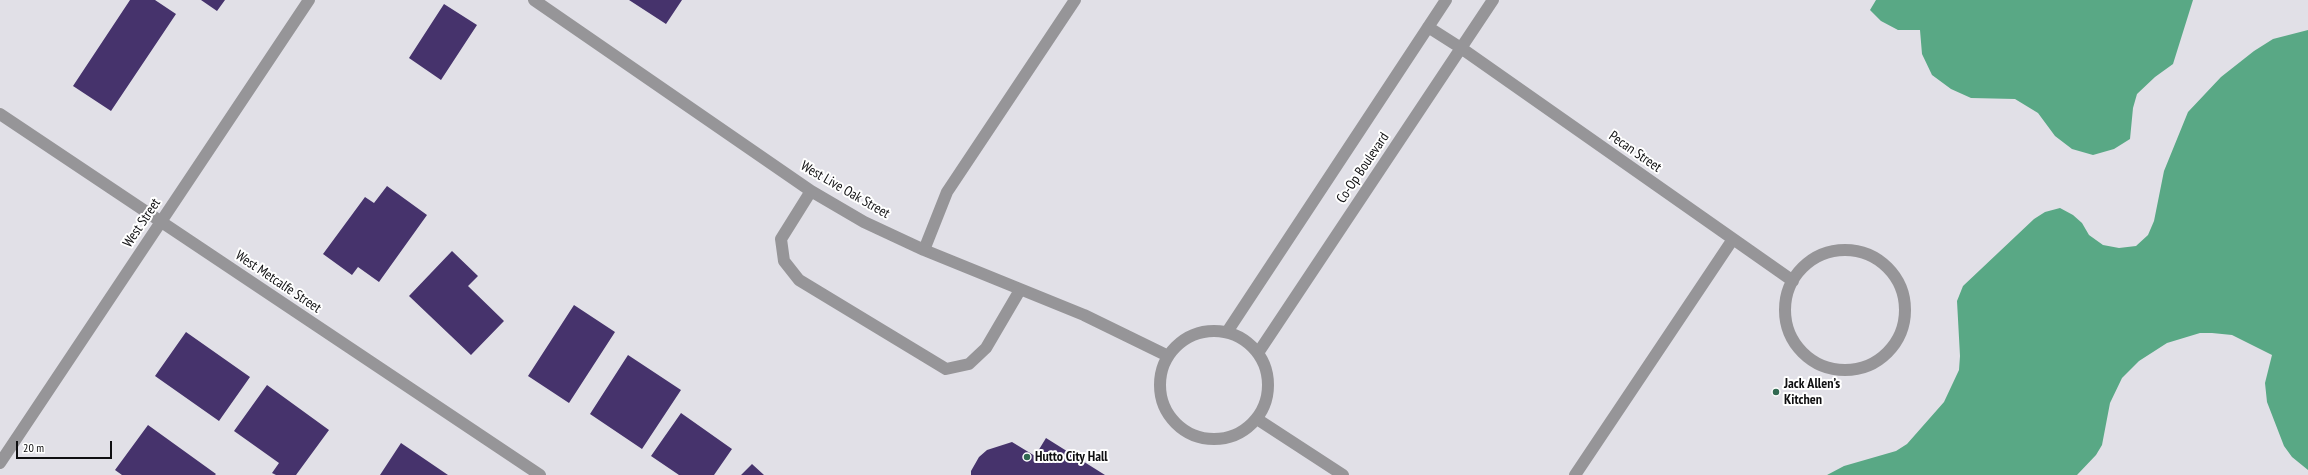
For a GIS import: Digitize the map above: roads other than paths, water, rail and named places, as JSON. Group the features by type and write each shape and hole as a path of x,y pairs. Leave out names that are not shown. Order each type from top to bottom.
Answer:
{"street":[{"name":"West Street","path":"0,463 310,0"},
{"name":"West Live Oak Street","path":"534,0 811,191 864,222 924,250 1084,315 1168,356"},
{"path":"924,250 947,192 1075,0"},
{"name":"Co-Op Boulevard","path":"1227,332 1446,0"},
{"name":"Co-Op Boulevard","path":"1258,353 1493,0"},
{"name":"Pecan Street","path":"1428,27 1461,48 1793,281"},
{"name":"West Metcalfe Street","path":"0,114 540,475"},
{"path":"811,191 781,239 784,261 799,280 946,369 969,364 986,348 1020,290"},
{"path":"1575,475 1733,239"},
{"path":"1839,250 1858,251 1876,259 1891,271 1903,294 1906,306 1904,325 1897,343 1883,358 1865,368 1844,371 1824,367 1806,356 1793,341 1786,321 1786,300 1793,281 1804,266 1820,255 1839,250"},
{"path":"1210,331 1227,332 1239,337 1258,353 1266,369 1268,387 1265,404 1257,420 1243,432 1226,438 1208,439 1190,434 1175,423 1168,414 1160,391 1161,373 1168,356 1179,344 1194,335 1210,331"},
{"path":"1257,420 1343,475"}],"place":[{"name":"Jack Allen’s Kitchen","path":"1776,392"},
{"name":"Hutto City Hall","path":"1027,457"}]}
